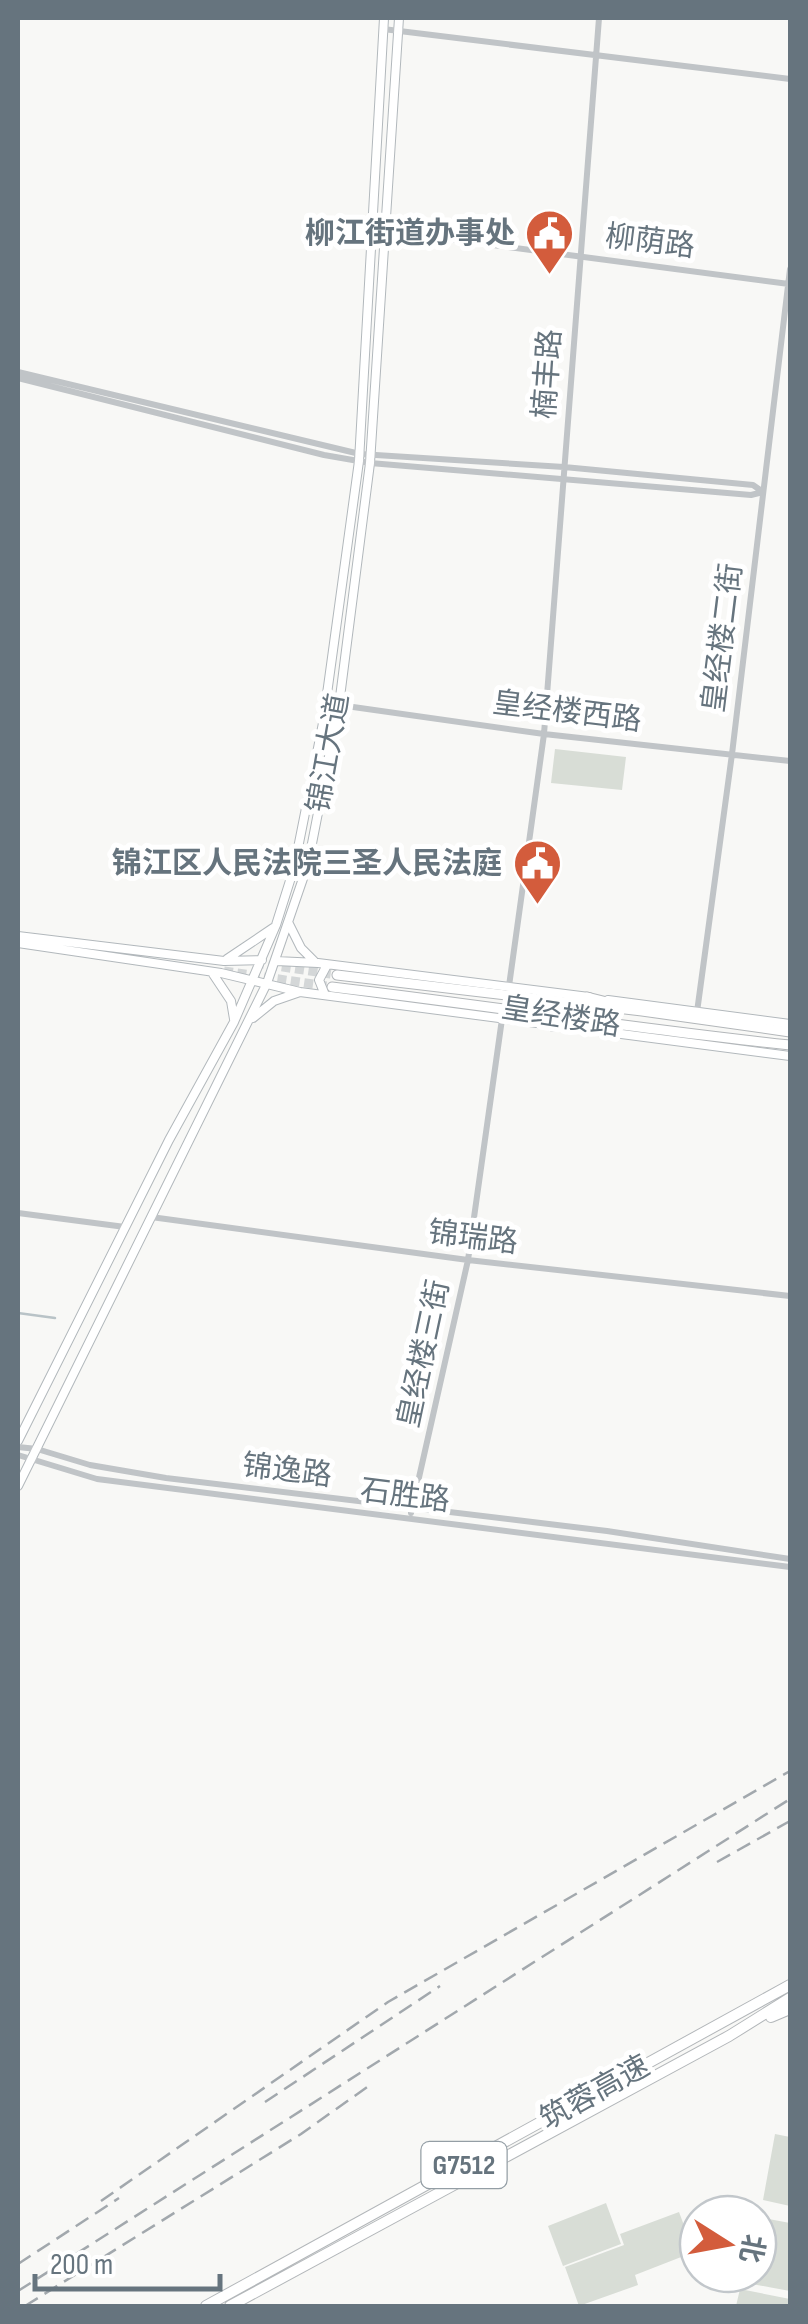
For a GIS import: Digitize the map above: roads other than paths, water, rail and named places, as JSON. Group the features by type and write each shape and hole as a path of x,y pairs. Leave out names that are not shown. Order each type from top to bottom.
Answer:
{"highway":[{"name":"皇经楼路","path":"337,975 642,1010 790,1032"},
{"name":"皇经楼路","path":"329,991 502,1008 640,1029 790,1045"},
{"path":"587,997 642,1010"},
{"path":"552,1026 587,1022"},
{"path":"722,2024 790,1976"},
{"path":"722,2024 790,1985"},
{"path":"730,2036 790,1998"},
{"path":"730,2036 790,2008"},
{"name":"筑蓉高速","path":"206,2306 722,2024"},
{"name":"筑蓉高速","path":"230,2306 730,2036"}],"main road":[{"name":"锦江大道","path":"18,1444 125,1227 234,1022 276,925 294,868 314,777 359,457 384,18"},
{"name":"锦江大道","path":"18,1486 267,984 308,864 339,706 371,458 399,18"},
{"path":"289,924 301,948 323,964"},
{"path":"224,961 276,925"},
{"path":"18,940 224,961 323,964 790,1024"},
{"path":"18,940 210,971 300,992 329,991 552,1026 790,1056"},
{"path":"323,964 318,980 329,991"},
{"path":"210,971 225,987 234,1022"},
{"path":"245,1030 256,1014 274,1001 300,992"}],"street":[{"name":"楠丰路","path":"544,734 599,18"},
{"path":"384,29 790,79"},
{"name":"柳荫路","path":"386,231 789,284"},
{"name":"皇经楼二街","path":"696,1012 732,754 790,269"},
{"path":"18,375 359,457 751,495 764,492"},
{"path":"371,458 564,467 753,485 764,492"},
{"name":"皇经楼西路","path":"339,706 544,734 790,760"},
{"path":"509,986 544,734"},
{"name":"皇经楼三街","path":"410,1519 468,1260 502,1018"},
{"path":"18,1213 125,1227"},
{"name":"锦瑞路","path":"152,1217 468,1260 790,1296"},
{"name":"锦逸路","path":"18,1444 35,1453 166,1478 608,1531 790,1558"},
{"name":"石胜路","path":"18,1455 35,1453 96,1479 790,1568"}],"waterway":[{"path":"18,1313 55,1318"}],"tunnel":[{"path":"255,963 337,975"},
{"path":"224,971 327,986"}],"railway":[{"path":"101,2201 388,2002 790,1771"},
{"path":"18,2291 790,1799"},
{"path":"717,1862 790,1821"},
{"path":"265,2102 440,1986"},
{"path":"25,2306 301,2134 370,2085"},
{"path":"18,2264 119,2198"}],"place":[{"name":"柳江街道办事处","path":"550,276"},
{"name":"锦江区人民法院三圣人民法庭","path":"537,906"}]}
